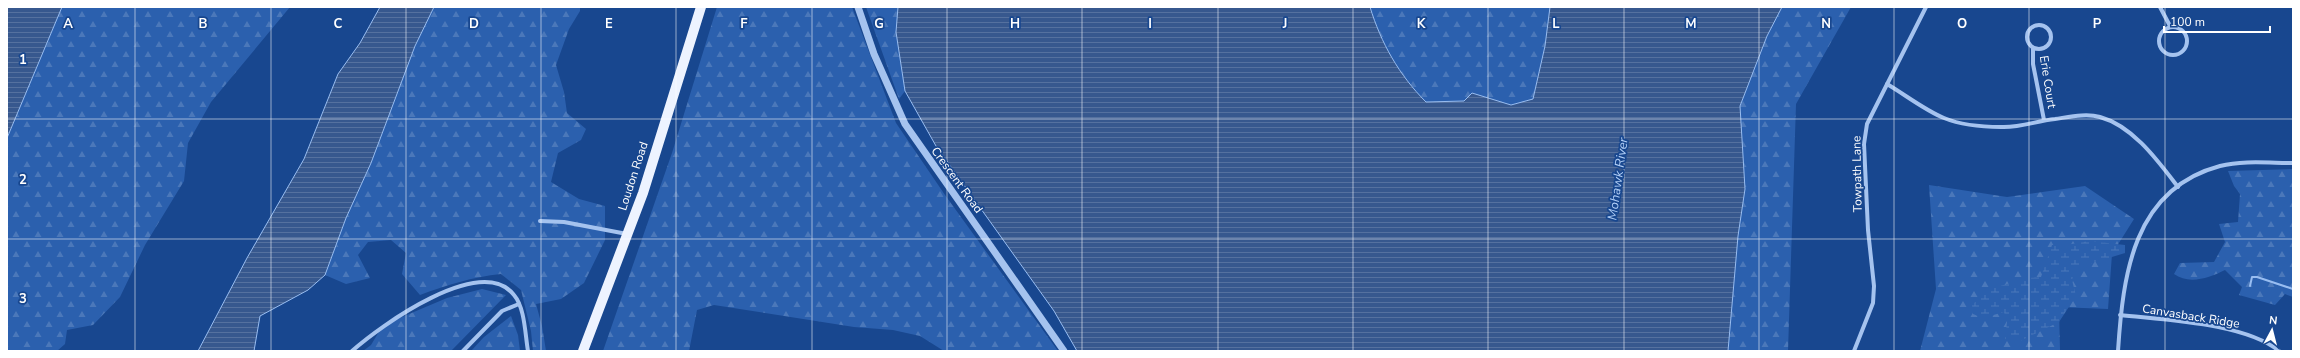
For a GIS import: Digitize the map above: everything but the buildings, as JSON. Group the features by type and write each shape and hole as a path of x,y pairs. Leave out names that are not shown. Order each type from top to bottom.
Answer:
{"main road":[{"name":"Loudon Road","path":"583,351 627,234 674,97 700,7"}],"street":[{"name":"Crescent Road","path":"858,7 874,54 905,124 1064,351"},
{"name":"Towpath Lane","path":"1854,351 1873,303 1874,286 1867,215 1864,144 1867,124 1926,7"},
{"path":"2160,7 2170,26"},
{"name":"Erie Court","path":"2033,48 2040,49 2050,42 2050,34 2046,27 2038,25 2028,31 2026,38 2033,48 2033,64 2044,120"},
{"path":"2170,26 2179,27 2188,38 2186,47 2175,55 2162,50 2158,41 2162,32 2170,26"},
{"path":"1887,84 1944,118 1971,124 2001,127 2027,126 2044,120 2089,115 2111,121 2142,144 2178,187"},
{"path":"2118,351 2120,315 2130,262 2140,232 2152,212 2178,187 2197,174 2220,166 2231,164 2293,163"},
{"path":"540,221 564,222 627,234"},
{"path":"352,351 375,331 414,306 479,282 500,284 511,291 519,304 528,351"},
{"path":"463,351 502,311 519,304"},
{"name":"Canvasback Ridge","path":"2120,315 2228,330 2262,340 2279,351"}],"green space":[{"path":"62,7 290,7 211,102 188,143 184,181 145,245 120,297 93,325 67,330 65,344 57,351 7,351 7,138"},
{"path":"434,7 580,7 580,11 569,29 556,65 564,92 567,113 586,129 581,140 558,153 551,182 579,199 605,206 605,240 584,283 561,299 536,304 542,326 546,351 533,351 531,331 521,290 501,274 460,282 420,295 402,274 406,253 391,240 368,242 358,255 370,278 346,284 325,275 346,218 371,163 415,46"},
{"path":"717,7 852,7 896,123 945,195 1058,351 944,351 920,336 893,330 854,327 714,305 697,310 689,351 603,351 672,153"},
{"path":"866,7 898,7 896,32 905,91 899,99"},
{"path":"1370,7 1550,7 1545,46 1533,99 1511,105 1472,93 1464,101 1426,102 1399,70 1385,46"},
{"path":"1782,7 1851,7 1796,104 1788,351 1728,351 1738,236 1745,189 1740,106 1767,36"},
{"path":"2293,169 2293,297 2285,294 2275,305 2239,295 2242,287 2225,270 2206,278 2193,280 2174,274 2180,263 2214,262 2225,242 2219,224 2238,222 2240,194 2234,186 2228,171"},
{"path":"1929,185 2007,197 2085,186 2134,219 2112,254 2108,309 2059,307 2060,351 1920,351 1936,289"},
{"path":"2089,241 2125,245 2125,253 2089,264 2075,271 2072,280 2076,296 2059,322 2020,341 2005,339 2007,322 2004,312 1983,318 1973,314 1972,305 1989,289 2029,278 2041,277 2052,245 2066,245"},
{"path":"482,289 506,295 451,351 363,351 371,345 383,325 447,298"},
{"path":"511,316 518,335 520,351 471,351 484,337"}],"water":[{"path":"7,7 62,7 7,138"},
{"path":"380,7 434,7 415,46 371,163 346,218 325,275 308,290 260,316 254,351 198,351 247,258 304,159 338,74 360,43"},
{"name":"Mohawk River","path":"898,7 1370,7 1385,46 1399,70 1426,102 1464,101 1472,93 1511,105 1533,99 1545,46 1550,7 1782,7 1767,36 1740,106 1745,189 1738,236 1728,351 1077,351 1054,311 936,146 905,91 896,32"}],"waterway":[{"path":"2250,286 2252,277 2257,277 2293,289"}]}
